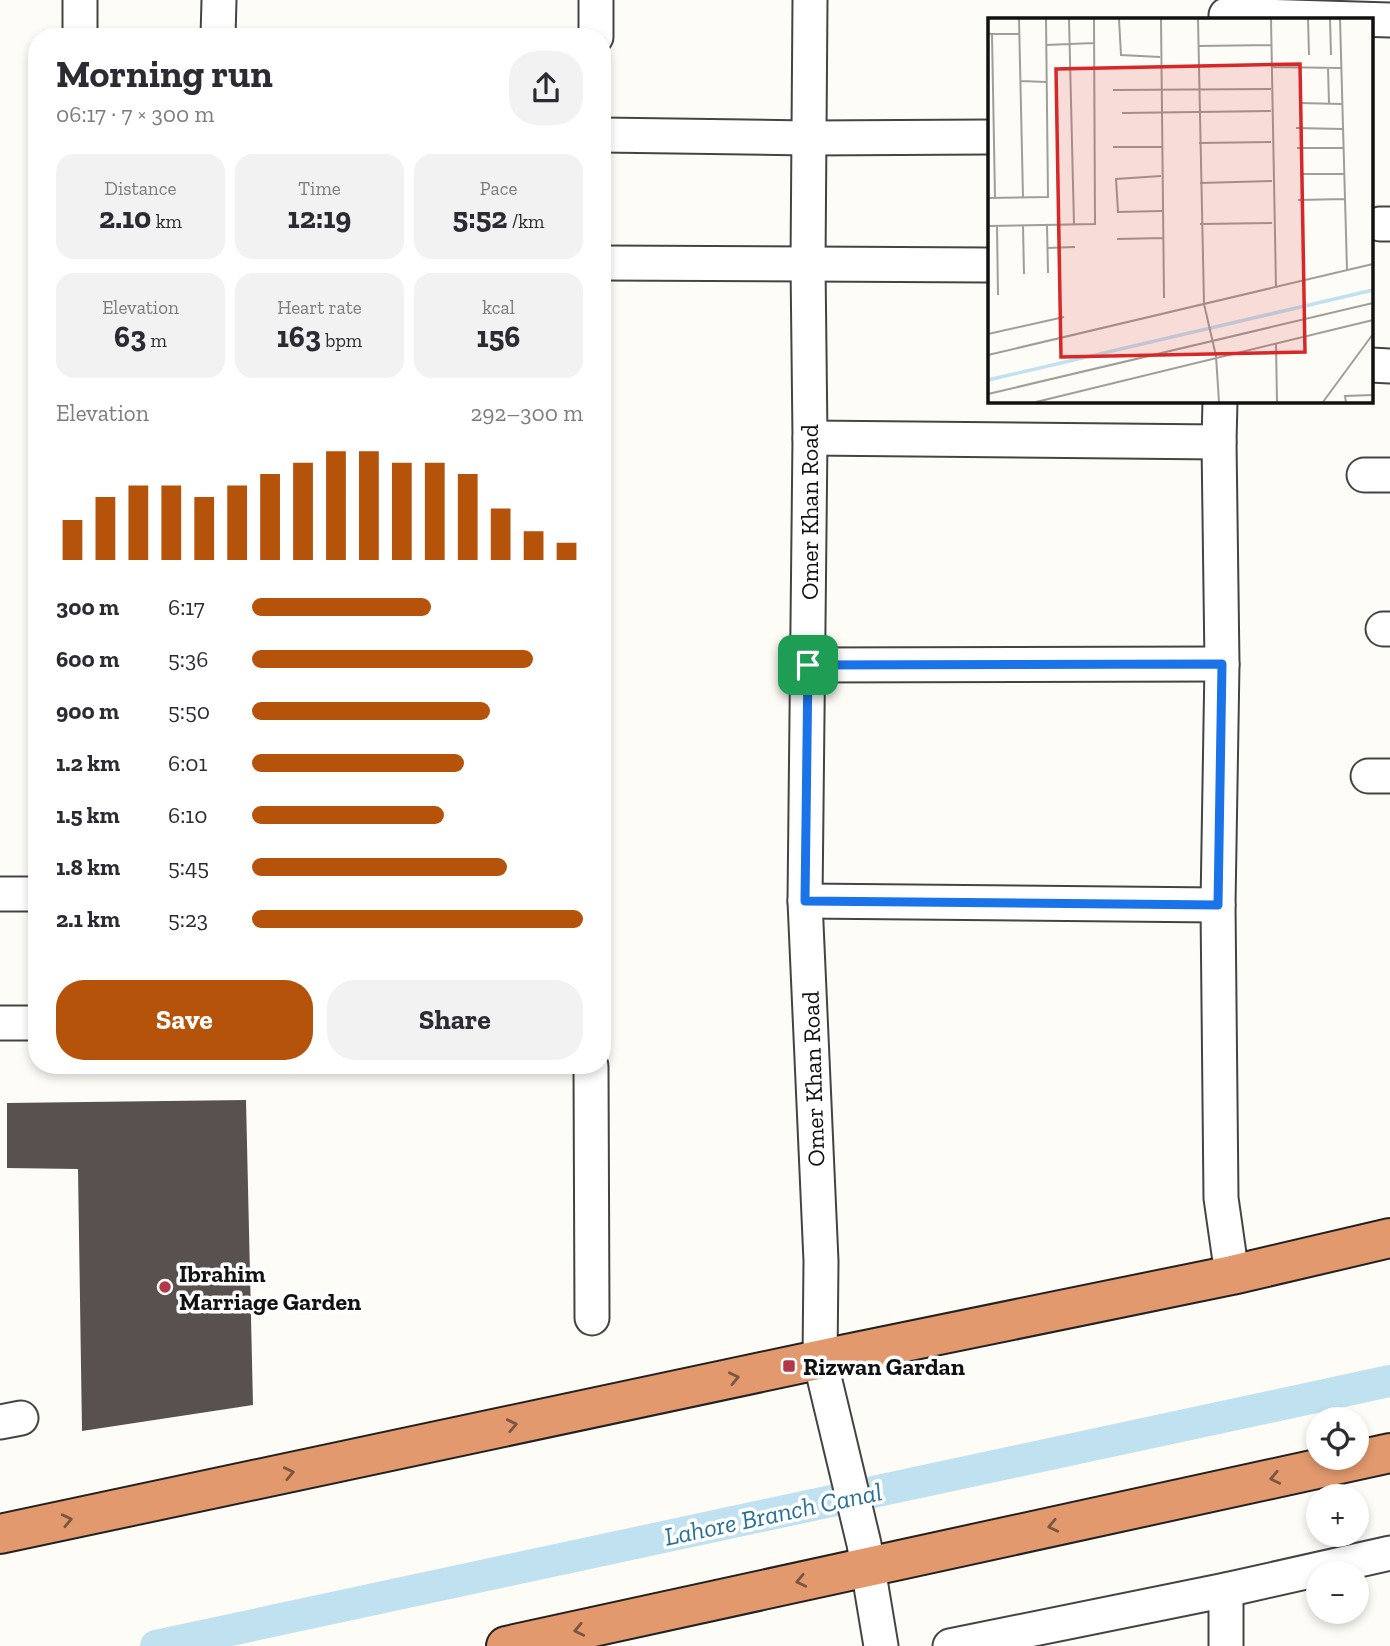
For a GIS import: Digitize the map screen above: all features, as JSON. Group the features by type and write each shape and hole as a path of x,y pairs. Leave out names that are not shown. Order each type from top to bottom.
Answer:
{"highway":[{"path":"0,1534 1232,1275 1390,1238"},
{"path":"506,1646 866,1555 1390,1453"}],"street":[{"path":"80,0 80,28"},
{"path":"218,28 219,0"},
{"path":"596,0 596,28"},
{"name":"Omer Khan Road","path":"810,0 810,438 805,901 821,1261 820,1360 866,1555 881,1646"},
{"path":"1226,11 1370,18"},
{"path":"1372,18 1390,19"},
{"path":"611,135 988,137"},
{"path":"611,264 988,265"},
{"path":"1372,365 1390,366"},
{"path":"1220,402 1222,664 1218,905 1221,1198 1232,1275"},
{"path":"810,438 1219,442"},
{"path":"808,665 1222,664"},
{"path":"0,894 28,894"},
{"path":"805,901 1218,905"},
{"path":"0,1023 28,1023"},
{"path":"591,1074 592,1318"},
{"path":"950,1646 1226,1590 1390,1553"},
{"path":"1226,1590 1226,1646"}],"building":[{"name":"Ibrahim Marriage Garden","path":"246,1100 253,1405 82,1431 78,1169 7,1168 7,1103"}],"waterway":[{"name":"Lahore Branch Canal","path":"156,1646 1390,1381"}],"place":[{"name":"Ibrahim Marriage Garden","path":"165,1287"},
{"name":"Rizwan Gardan","path":"789,1366"}],"route":[{"path":"1222,664 1218,905 805,901 808,665 1222,664"}]}
